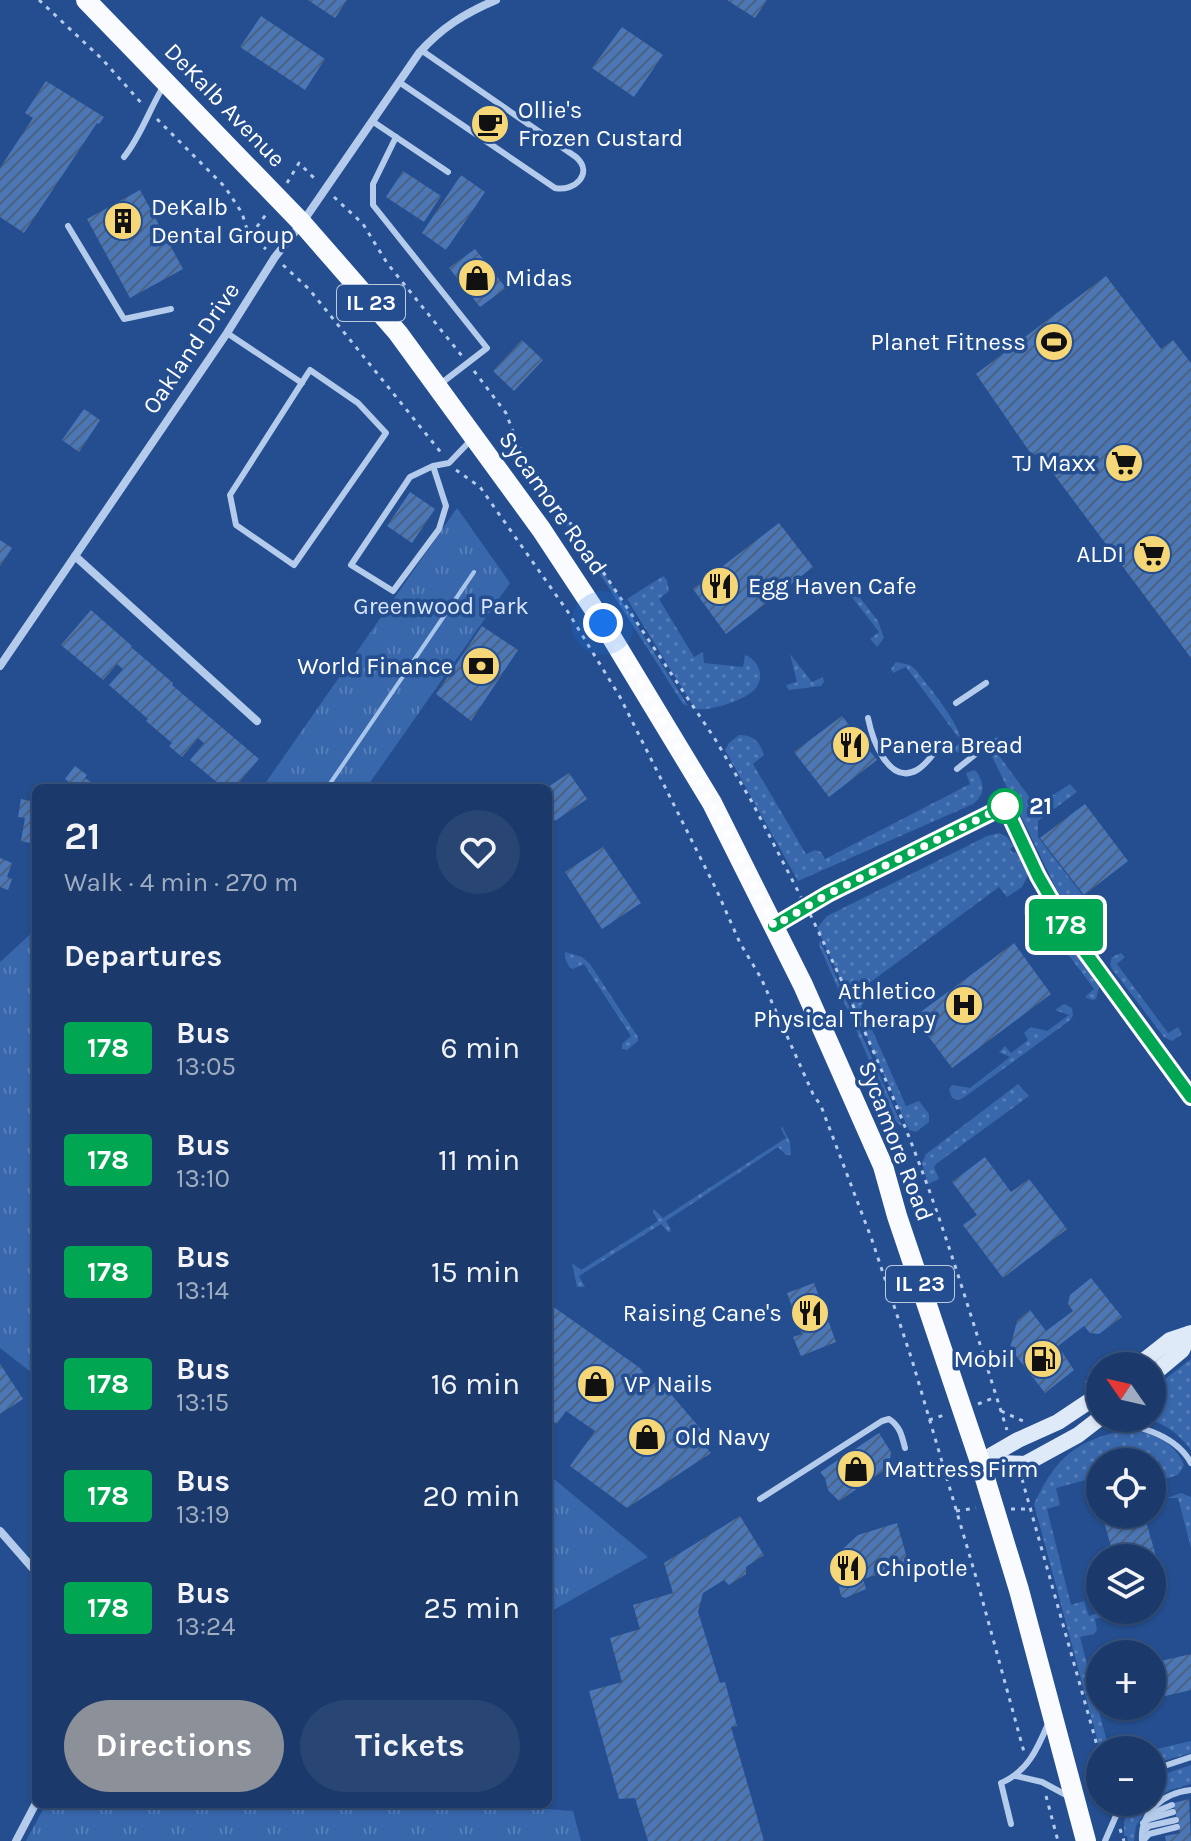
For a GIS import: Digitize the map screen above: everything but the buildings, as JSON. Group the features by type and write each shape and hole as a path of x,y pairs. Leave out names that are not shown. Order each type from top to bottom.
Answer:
{"main road":[{"name":"DeKalb Avenue","path":"86,0 302,223 398,333 475,436"},
{"name":"Sycamore Road","path":"475,436 557,553 712,803 859,1107 883,1166 980,1462 1019,1590 1086,1841"},
{"path":"1155,1352 1170,1340 1190,1334"},
{"path":"1166,1363 1182,1350 1190,1334"},
{"path":"980,1462 1058,1422 1086,1403"},
{"path":"980,1462 1025,1464 1086,1428"}],"street":[{"name":"Oakland Drive","path":"0,666 227,333 275,257 302,223 421,50 454,21 496,0"},
{"path":"75,556 257,721"},
{"path":"0,1531 32,1567"},
{"path":"16,1841 33,1808"}],"lane":[{"path":"399,82 555,188 567,189 578,183 584,169 582,162 421,50"},
{"path":"124,157 137,141 148,111 167,82"},
{"path":"372,121 448,172"},
{"path":"396,137 373,184 373,205 487,348 438,386"},
{"path":"68,226 124,319 171,309"},
{"path":"227,333 302,383"},
{"path":"310,370 358,403 386,433 294,565 236,525 230,495 302,383 310,370"},
{"path":"433,466 446,506 439,529 393,591 351,565 410,477 433,466 449,463 475,436"},
{"path":"956,703 986,683"},
{"path":"868,718 872,741 896,771 907,774 916,771 939,747"},
{"path":"957,769 977,753"},
{"path":"774,926 828,894 1005,806 1038,876 1069,930 1191,1097"},
{"path":"760,1499 882,1421 889,1419 895,1423 905,1448"},
{"path":"1151,1432 1175,1443 1191,1463"},
{"path":"1011,1824 1001,1783 1016,1776 1030,1760 1051,1717"},
{"path":"1166,1765 1191,1757"},
{"path":"1016,1776 1042,1782 1075,1800"},
{"path":"1142,1839 1144,1822 1157,1803 1191,1790"},
{"path":"1142,1839 1149,1826 1175,1816 1151,1813 1144,1822"},
{"path":"1105,1841 1116,1816"}],"path":[{"path":"39,0 103,60 148,111 225,187 242,213 249,236 309,289 449,463 463,477 480,487 568,612 620,697 740,943 761,978 821,1106 872,1240 912,1360 1025,1757 1030,1760"},
{"path":"1001,1411 1020,1421 1032,1422"},
{"path":"1042,1782 1058,1841"}],"green space":[{"path":"529,462 688,706 683,704 527,466"},
{"name":"Greenwood Park","path":"457,508 510,583 369,784 265,784"},
{"path":"663,576 669,591 659,599 694,657 703,652 704,663 743,667 745,655 750,658 760,672 759,682 752,692 725,705 695,709 627,599"},
{"path":"836,579 848,582 878,621 884,638 877,647 870,639 879,632 841,583 832,589 830,587"},
{"path":"790,654 812,682 823,677 821,686 789,690 786,685 797,682"},
{"path":"896,662 910,665 916,670 944,708 957,728 964,749 961,753 952,751 961,741 906,667 893,673 891,669"},
{"path":"739,735 756,740 761,746 764,755 753,764 806,854 815,850 821,852 825,859 970,784 966,773 977,772 982,790 973,804 798,881 725,750"},
{"path":"997,737 999,739 992,746 1036,806 1070,784 1077,792 1038,821 1038,837 1087,901 1077,909 1064,905 987,746"},
{"path":"999,833 1014,846 1010,849 1016,852 1028,875 1022,887 1007,897 999,887 864,987 872,998 861,1005 906,1106 919,1101 929,1114 929,1122 916,1132 909,1130 817,928 827,916 987,836"},
{"path":"1032,903 1042,908 1099,987 1096,999 1085,997 1094,989 1035,910 1024,915 1024,907"},
{"path":"32,933 32,1373 0,1348 0,962"},
{"path":"820,940 902,1126 896,1122 819,945"},
{"path":"565,952 582,957 590,964 638,1037 638,1041 627,1050 622,1049 622,1044 631,1036 584,964 573,969 569,967"},
{"path":"1121,953 1125,957 1117,964 1168,1033 1178,1027 1182,1034 1172,1041 1164,1037 1112,969 1112,957"},
{"path":"1064,1004 1072,1008 1073,1016 1069,1021 966,1096 959,1100 952,1098 949,1089 952,1085 970,1088 1010,1057 999,1052 1005,1046 1011,1053 1028,1040 1024,1033 1031,1027 1047,1031 1069,1015 1055,1010"},
{"path":"1018,1084 1029,1096 936,1164 934,1167 939,1179 928,1184 922,1163 926,1154"},
{"path":"782,1126 790,1142 791,1155 786,1155 778,1147 666,1221 671,1230 669,1233 661,1224 579,1276 585,1287 577,1287 572,1263 581,1270 658,1221 654,1209 663,1218 786,1138"},
{"path":"1191,1359 1191,1450 1166,1427 1166,1378"},
{"path":"1140,1432 1154,1436 1169,1444 1184,1465 1178,1475 1166,1478 1166,1448 1086,1448 1086,1480 1056,1488 1060,1505 1047,1509 1071,1605 1084,1601 1086,1624 1096,1624 1094,1634 1080,1637 1086,1660 1086,1698 1034,1504 1060,1462 1082,1445 1110,1434"},
{"path":"552,1477 648,1557 552,1611"},
{"path":"1181,1493 1191,1497 1191,1548 1178,1498 1167,1498"},
{"path":"1092,1720 1101,1720 1105,1736 1096,1736"},
{"path":"1191,1741 1191,1753 1166,1760 1166,1747"},
{"path":"1191,1765 1191,1784 1166,1792 1166,1773"},
{"path":"44,1808 530,1808 573,1811 581,1841 26,1841"},
{"path":"1126,1816 1142,1816 1136,1826 1134,1841 1128,1841 1124,1836"}],"waterway":[{"path":"330,784 474,572"}],"bus line":[{"name":"178","path":"774,926 828,894 1005,806 1038,876 1069,930 1191,1097"}],"place":[{"name":"Ollie's Frozen Custard","path":"490,124"},
{"name":"DeKalb Dental Group","path":"123,221"},
{"name":"Midas","path":"477,278"},
{"name":"Planet Fitness","path":"1054,342"},
{"name":"TJ Maxx","path":"1124,463"},
{"name":"ALDI","path":"1152,554"},
{"name":"Egg Haven Cafe","path":"720,586"},
{"name":"World Finance","path":"481,666"},
{"name":"Panera Bread","path":"851,745"},
{"name":"21","path":"1005,806"},
{"name":"Athletico Physical Therapy","path":"964,1005"},
{"name":"Raising Cane's","path":"810,1313"},
{"name":"Mobil","path":"1043,1359"},
{"name":"VP Nails","path":"596,1384"},
{"name":"Old Navy","path":"647,1437"},
{"name":"Mattress Firm","path":"856,1469"},
{"name":"Chipotle","path":"848,1568"}],"route":[{"path":"603,623 712,803 774,926 828,894 1005,806"}]}
